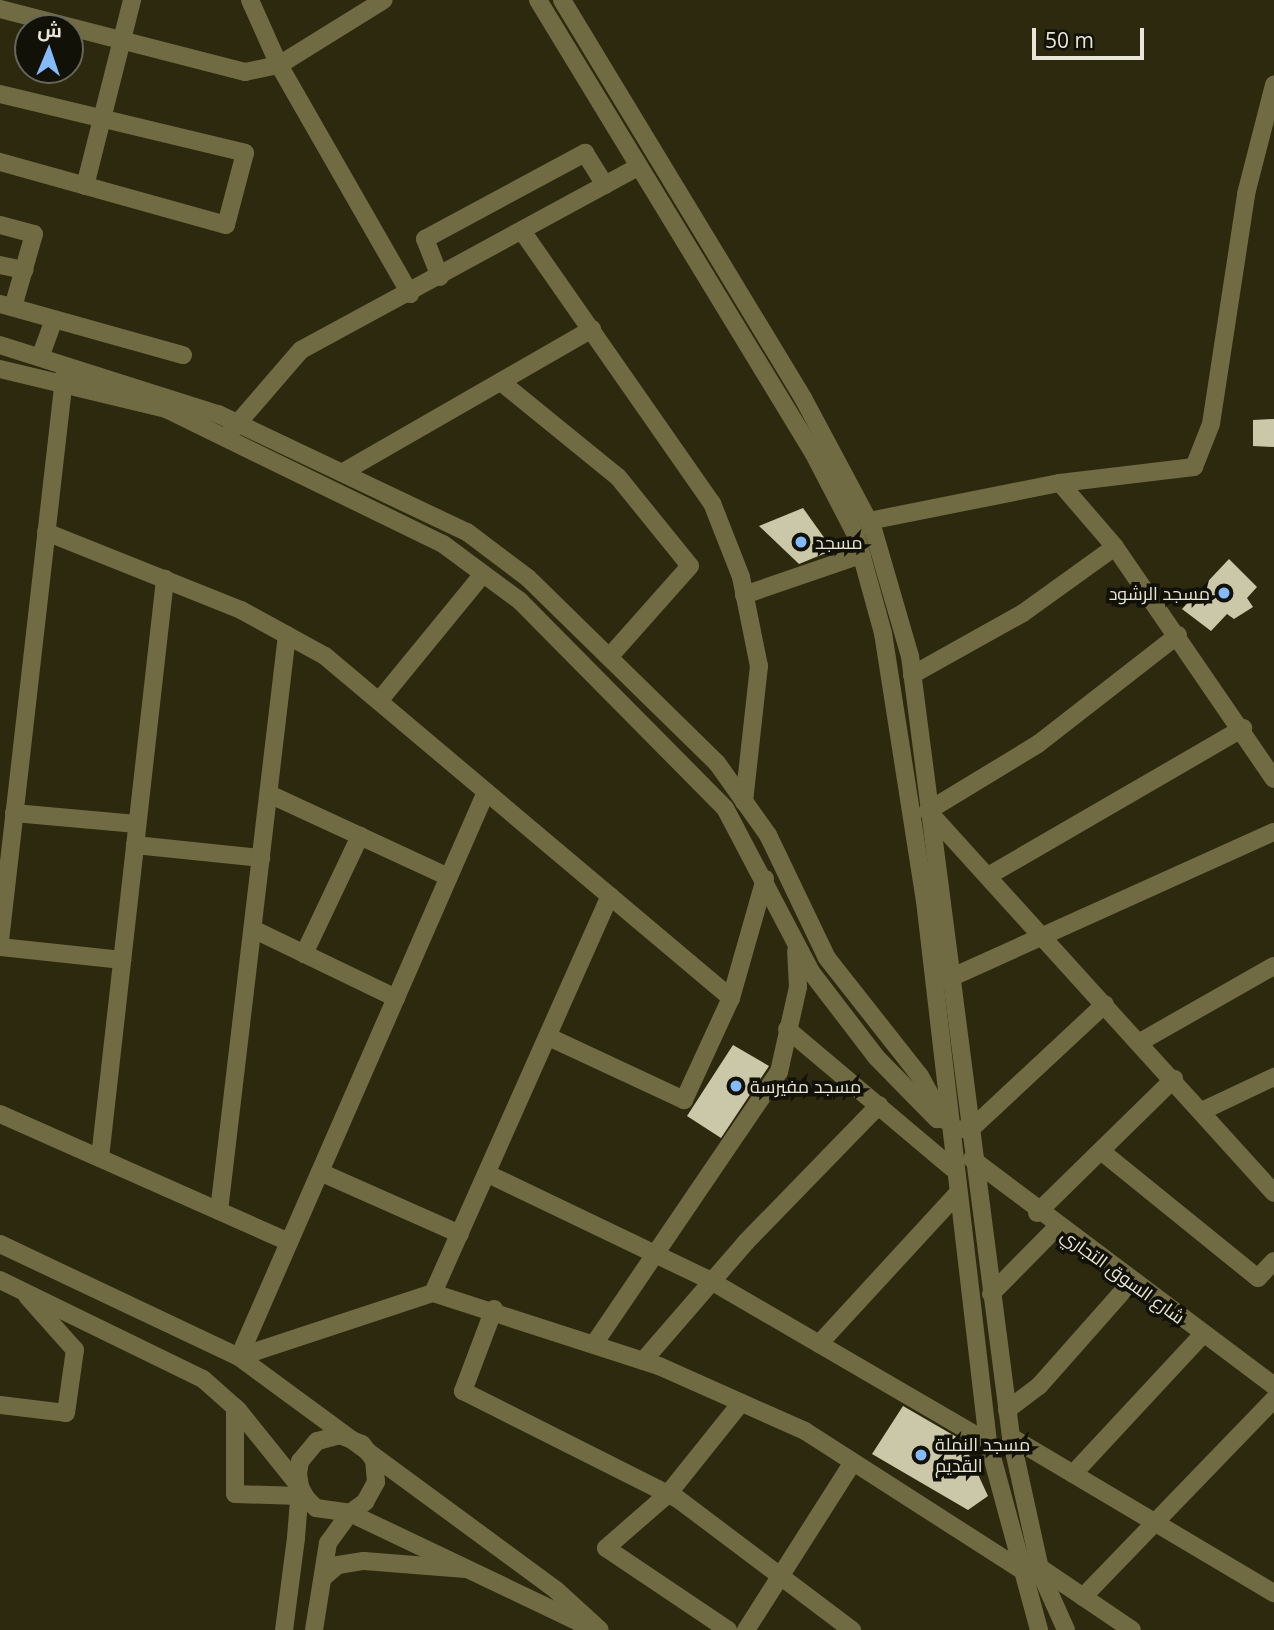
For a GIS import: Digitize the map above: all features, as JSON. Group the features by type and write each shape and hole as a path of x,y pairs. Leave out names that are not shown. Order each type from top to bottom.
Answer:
{"street":[{"path":"85,186 119,39 132,0"},
{"path":"250,0 279,65 410,294"},
{"path":"0,9 245,72 279,65 384,0"},
{"path":"538,0 636,167 814,454 861,555 900,729 952,1168 988,1442 1020,1569 1039,1630"},
{"path":"562,0 803,398 869,521 912,675 990,1294 1011,1437 1039,1567 1066,1630"},
{"path":"869,521 1060,483 1168,473 1194,467 1205,451 1246,194 1274,85"},
{"path":"0,94 245,153 226,225 0,162"},
{"path":"440,277 425,239 585,153 604,185"},
{"path":"232,429 301,350 410,294 636,167"},
{"path":"0,225 34,234 24,270 6,305 183,355"},
{"path":"522,231 712,503 744,595 759,666 744,802"},
{"path":"0,265 24,270"},
{"path":"41,355 54,319"},
{"path":"345,471 593,329"},
{"path":"0,345 41,355 65,371 345,471 467,531 611,655 717,763 768,835 827,958 920,1076 948,1128"},
{"path":"0,369 65,371"},
{"path":"0,941 65,371"},
{"path":"501,382 618,477 690,566 611,655"},
{"path":"232,429 484,574 520,601 676,753 725,808 765,879 811,972 877,1058 948,1128 971,1129 1105,1003"},
{"path":"1060,483 1115,547 1242,728 1274,779"},
{"path":"46,532 164,579 287,635 326,656 731,998"},
{"path":"912,675 1023,613 1115,547"},
{"path":"744,595 861,555"},
{"path":"379,701 484,574"},
{"path":"100,1158 164,579"},
{"path":"219,1211 287,635"},
{"path":"928,811 1038,744 1178,635"},
{"path":"988,876 1242,728"},
{"path":"239,1357 486,792"},
{"path":"269,794 449,877"},
{"path":"928,811 1274,1192"},
{"path":"14,813 137,824"},
{"path":"950,978 1045,938 1274,832"},
{"path":"304,954 360,836"},
{"path":"135,845 261,858"},
{"path":"551,1038 684,1100 731,998 765,879"},
{"path":"433,1293 551,1038 610,896"},
{"path":"253,929 396,998"},
{"path":"594,1344 653,1254 762,1101 779,1072 798,987 795,941"},
{"path":"0,947 122,960"},
{"path":"1140,1042 1274,966"},
{"path":"787,1029 952,1168"},
{"path":"1202,1111 1274,1077"},
{"path":"1037,1213 1174,1079"},
{"path":"643,1361 712,1281 879,1105"},
{"path":"0,1114 289,1242"},
{"name":"شارع السوق التجاري","path":"948,1128 975,1163 1037,1213 1274,1386"},
{"path":"1101,1151 1258,1278 1274,1261"},
{"path":"320,1172 460,1234"},
{"path":"488,1174 712,1281 988,1442"},
{"path":"819,1344 956,1195"},
{"path":"990,1294 1056,1228"},
{"path":"0,1244 239,1357 362,1444 597,1630"},
{"path":"0,1280 150,1349 203,1379 235,1407 299,1491 316,1508 350,1513 478,1570 597,1630"},
{"path":"1007,1410 1039,1386 1131,1282"},
{"path":"0,1405 66,1413 75,1350 24,1292"},
{"path":"239,1357 433,1293 494,1309 643,1361 805,1431 1020,1569"},
{"path":"494,1309 463,1391 668,1494 775,1577 852,1630"},
{"path":"1073,1474 1203,1334"},
{"path":"1083,1597 1274,1399"},
{"path":"728,1630 607,1548 668,1494 741,1403"},
{"path":"235,1407 235,1494 299,1491"},
{"path":"284,1630 300,1461 317,1441 340,1435 362,1444 374,1460 376,1482 328,1543 314,1630"},
{"path":"1011,1437 1274,1593"},
{"path":"746,1630 775,1577 853,1462"},
{"path":"324,1577 338,1565 364,1561 478,1570"},
{"path":"1039,1567 1132,1630"}],"building":[{"path":"1274,419 1274,447 1253,446 1253,420"},
{"name":"مسجد","path":"803,508 833,550 799,564 759,526"},
{"name":"مسجد الرشود","path":"1229,559 1257,587 1247,598 1253,607 1234,619 1227,614 1211,631 1182,609"},
{"name":"مسجد مفيرسة","path":"733,1045 769,1066 721,1138 687,1116"},
{"name":"مسجد النملة القديم","path":"903,1406 972,1446 969,1455 988,1496 968,1510 872,1454"}],"place":[{"name":"مسجد","path":"801,542"},
{"name":"مسجد الرشود","path":"1224,593"},
{"name":"مسجد مفيرسة","path":"736,1086"},
{"name":"مسجد النملة القديم","path":"921,1455"}]}
